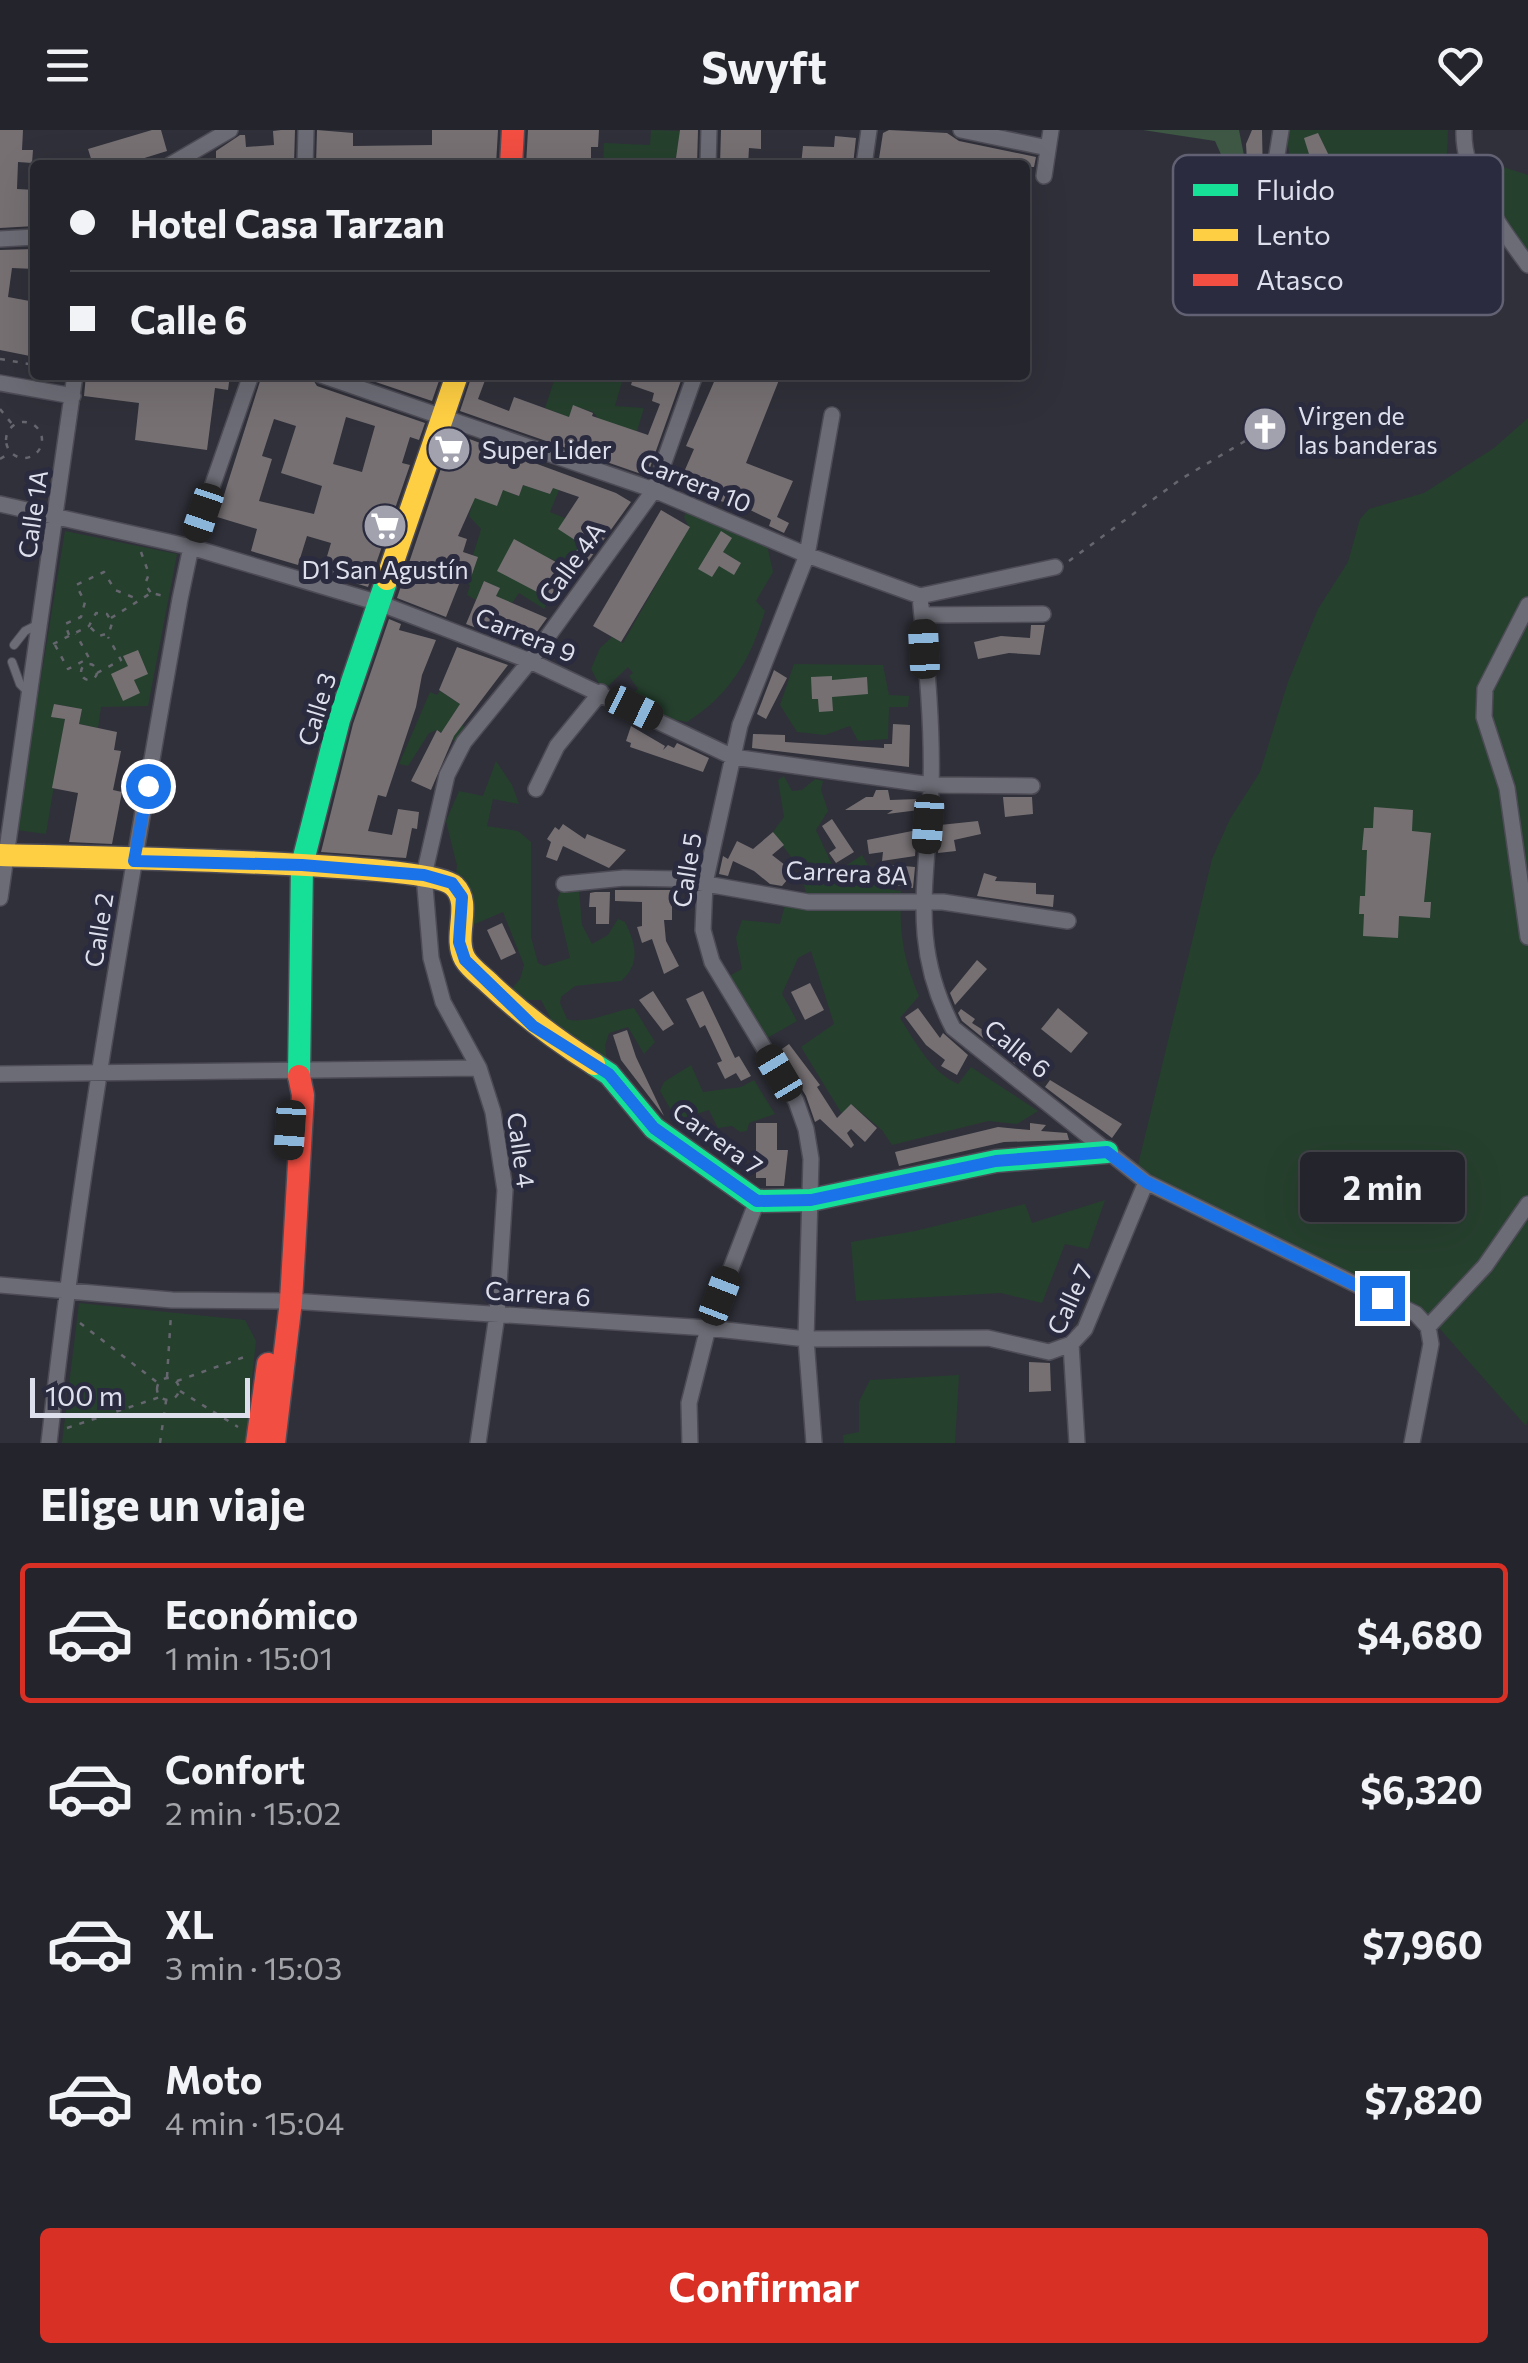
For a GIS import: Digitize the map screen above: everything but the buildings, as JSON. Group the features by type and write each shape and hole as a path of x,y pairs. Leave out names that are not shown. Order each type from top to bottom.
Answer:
{"main road":[{"path":"511,160 513,130"},
{"name":"Calle 3","path":"263,1442 284,1301 292,1096 298,1073 302,865 339,720 456,380"},
{"path":"2,855 302,865 424,875"},
{"name":"Carrera 7","path":"424,875 452,883 462,897 459,942 465,960 533,1026 609,1074 654,1128 757,1201 811,1200 996,1161 1107,1152"},
{"name":"Calle 3","path":"263,1442 270,1348 284,1301"}],"street":[{"path":"179,160 230,130"},
{"path":"305,160 306,130"},
{"path":"708,160 709,130"},
{"path":"865,160 869,130"},
{"path":"961,130 1048,148"},
{"path":"1044,176 1051,130"},
{"path":"1277,155 1280,130"},
{"path":"1464,130 1465,155"},
{"path":"1503,225 1528,265"},
{"path":"0,239 30,237"},
{"name":"Calle 1A","path":"0,898 2,855 58,517 75,380"},
{"name":"Calle 2","path":"49,1439 66,1292 100,1071 180,600 191,547 249,380"},
{"name":"Carrera 10","path":"336,380 654,490 807,555 920,596"},
{"name":"Calle 4A","path":"424,875 447,775 464,742 530,661 654,490 693,380"},
{"path":"0,383 73,396"},
{"name":"Calle 5","path":"814,1443 806,1339 811,1159 796,1101 712,962 703,930 705,883 740,725 807,555 832,415"},
{"name":"Carrera 9","path":"0,504 191,547 379,604 530,661 733,758 931,785 1032,786"},
{"path":"920,596 1056,567"},
{"name":"Calle 6","path":"920,596 931,785 922,904 926,960 936,995 954,1028 1146,1182 1416,1314 1428,1327"},
{"path":"1528,605 1485,689 1484,717 1507,788 1528,937"},
{"path":"922,615 1044,614"},
{"path":"536,789 557,746 600,692"},
{"name":"Calle 4","path":"424,875 431,958 443,1002 479,1068 493,1112 504,1190 498,1315 478,1443"},
{"name":"Carrera 8A","path":"564,884 624,878 705,883 808,902 944,902 1068,921"},
{"path":"0,1074 479,1068"},
{"name":"Calle 7","path":"1076,1443 1070,1344 1085,1329 1146,1182"},
{"path":"690,1443 689,1403 708,1328 757,1201"},
{"path":"1412,1443 1431,1344 1428,1327 1485,1266 1528,1204"},
{"name":"Carrera 6","path":"0,1285 172,1300 284,1301 708,1328 806,1339 988,1338 1049,1352 1070,1344"}],"lane":[{"path":"14,645 25,631 41,623"},
{"path":"12,662 20,684 30,694"}],"path":[{"path":"0,359 30,364"},
{"path":"0,408 13,426"},
{"path":"6,437 21,422 34,424 43,440 38,452 28,458 11,452"},
{"path":"1056,567 1181,480 1262,431"},
{"path":"0,436 6,437"},
{"path":"6,437 11,452"},
{"path":"0,459 11,452"},
{"path":"145,536 141,551 149,574 145,584 151,593 180,600"},
{"path":"70,635 65,624 81,617 86,602 76,584 104,572 115,590 140,600"},
{"path":"110,618 151,593"},
{"path":"38,644 55,643 89,626 96,613 110,618"},
{"path":"89,626 94,635 107,634 112,628 110,618"},
{"path":"75,632 97,673"},
{"path":"93,665 84,666 83,678 92,680 120,660 107,634"},
{"path":"55,643 68,669 89,658"},
{"path":"167,1377 172,1300"},
{"path":"64,1310 158,1383 160,1396"},
{"path":"167,1377 177,1381 270,1348"},
{"path":"158,1383 167,1377"},
{"path":"177,1381 180,1391 263,1442"},
{"path":"160,1443 167,1400 180,1391"},
{"path":"49,1439 160,1396"},
{"path":"160,1396 167,1400"}],"green space":[{"path":"651,130 680,131 676,160 603,160 604,143 650,145"},
{"path":"1143,130 1239,130 1244,155 1221,155 1215,141"},
{"path":"1285,130 1448,130 1447,155 1290,155"},
{"path":"1503,167 1528,175 1528,261 1503,223"},
{"path":"554,380 623,380 615,406 644,408 637,431 627,428 620,445 593,412 574,406 569,417 545,408"},
{"path":"1528,418 1526,1426 1432,1320 1137,1169 1212,859 1230,819 1260,772 1288,682 1318,609 1348,562 1360,519 1369,509 1424,493 1494,448"},
{"path":"507,479 512,481 508,492 518,496 523,485 550,494 553,487 559,490 550,512 565,518 581,544 565,567 550,558 534,582 552,595 544,609 519,593 512,603 496,596 499,588 484,581 476,600 467,595 470,585 455,579 477,557 473,555 481,529 469,516 475,494 497,505"},
{"path":"688,509 767,545 773,572 756,601 765,611 746,660 727,688 687,722 623,700 638,689 628,667 603,691 591,669 600,648 612,637 623,643 689,527 684,517"},
{"path":"65,531 177,554 148,706 101,707 98,728 79,724 82,709 54,704 52,717 65,719 46,834 16,830"},
{"path":"794,664 883,665 889,695 909,696 908,707 889,707 888,739 858,741 850,726 825,735 797,732 780,705"},
{"path":"440,691 460,704 451,718 465,727 455,741 437,730 429,733 408,766 399,764 430,692 437,695"},
{"path":"496,761 519,804 493,799 487,826 518,831 531,842 531,937 538,963 544,966 570,958 557,901 562,886 579,891 582,925 592,944 608,935 618,919 625,922 632,938 634,961 621,981 575,986 561,997 567,1019 591,1019 634,1008 655,1042 644,1054 628,1027 609,1033 605,1046 608,1070 551,1032 550,1017 541,1000 516,1000 509,992 520,979 524,965 503,912 468,927 455,882 457,866 446,821 459,791 483,796"},
{"path":"784,776 792,791 802,790 815,779 823,781 821,790 828,811 816,830 834,869 841,869 862,855 879,884 901,891 903,945 919,996 900,1018 925,1056 958,1084 971,1067 1038,1111 1017,1124 988,1121 892,1145 882,1130 851,1104 842,1114 801,1047 834,1024 811,951 798,958 782,994 797,1021 755,1045 718,982 742,969 736,938 742,920 780,924 785,905 807,896 799,868 773,832 784,817 778,780"},
{"path":"691,1065 703,1092 741,1087 754,1080 775,1114 749,1123 747,1131 740,1132 732,1126 718,1128 709,1110 675,1117 660,1091 664,1082"},
{"path":"1105,1200 1088,1249 1065,1244 1042,1303 1001,1293 856,1301 851,1242 1025,1204 1032,1223"},
{"path":"79,1303 245,1320 256,1341 245,1443 62,1443"},
{"path":"959,1375 955,1443 844,1443 843,1435 859,1432 859,1402 870,1380"}],"traffic: fast":[{"path":"299,1076 302,865 339,720 387,579"},
{"path":"594,1064 609,1074 654,1128 757,1201 811,1200 996,1161 1107,1152"}],"traffic: slow":[{"path":"387,579 455,380"},
{"path":"0,855 315,866 430,878 454,886 462,902 460,940 467,962 528,1017 594,1064"}],"traffic: jam":[{"path":"511,160 513,130"},
{"path":"274,1443 291,1301 303,1095 299,1076"},
{"path":"257,1443 268,1364"}],"place":[{"name":"Virgen de las banderas","path":"1265,429"},
{"name":"Super Lider","path":"449,449"},
{"name":"D1 San Agustín","path":"385,526"}],"route":[{"path":"148,786 134,861 302,865 424,875 452,883 462,897 459,942 465,960 533,1026 609,1074 654,1128 757,1201 811,1200 996,1161 1107,1152 1146,1182 1382,1298"}]}
